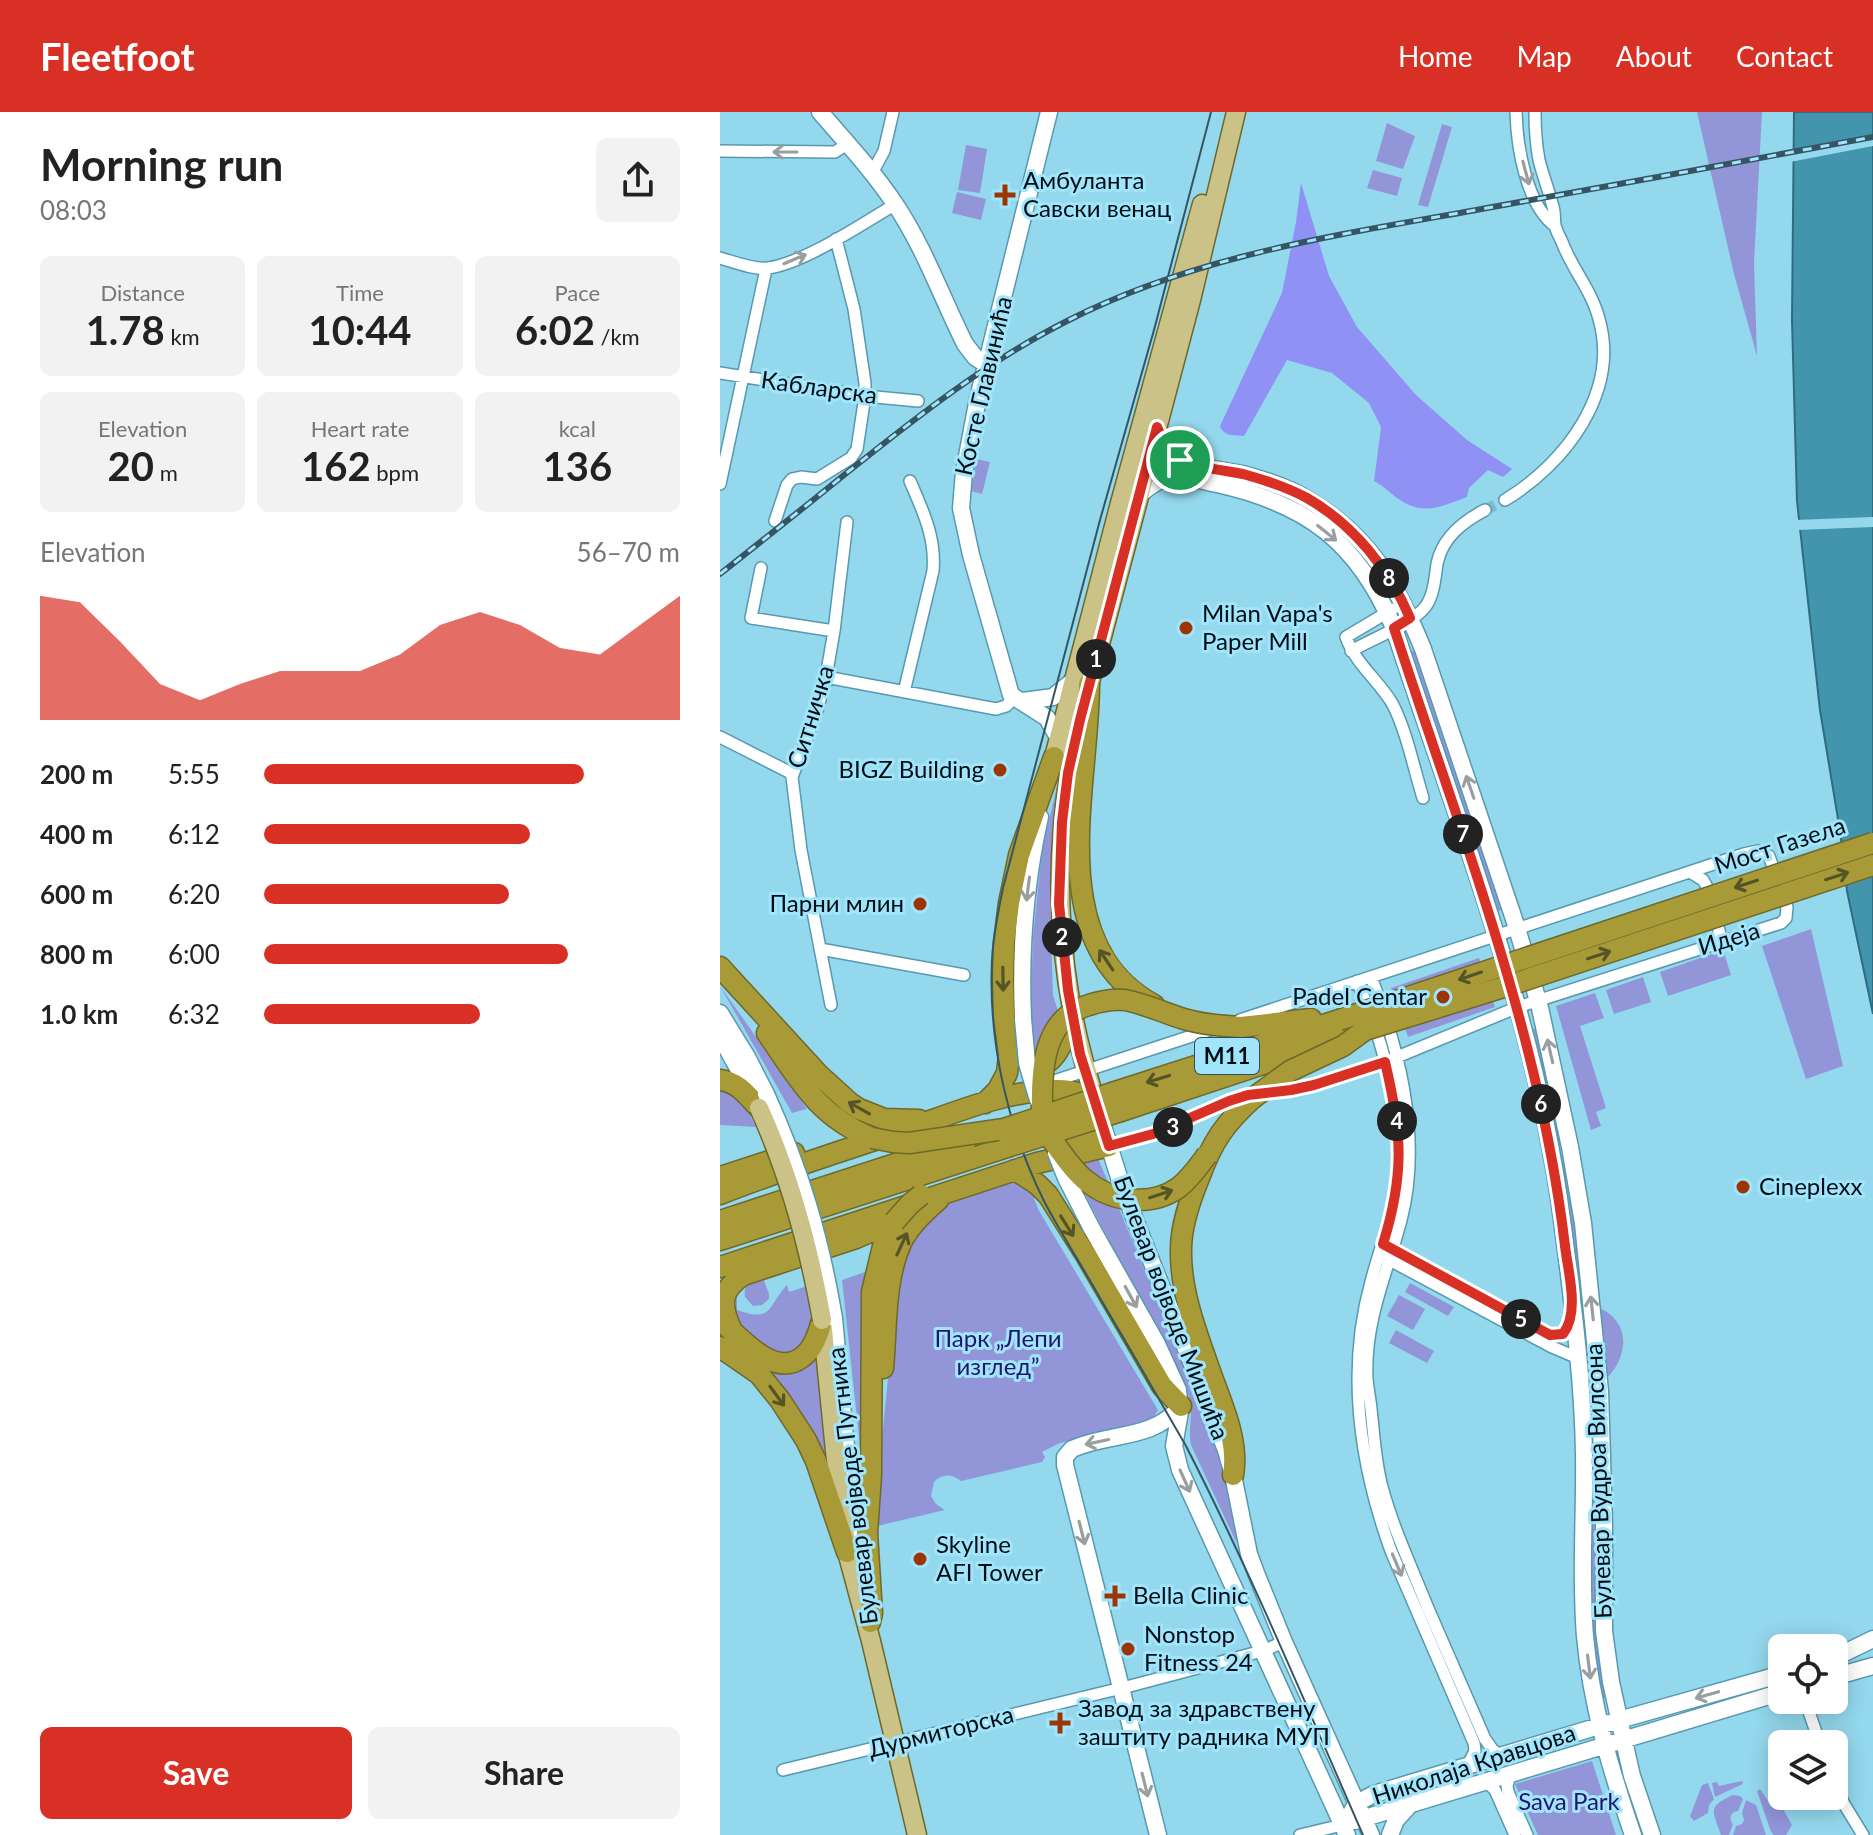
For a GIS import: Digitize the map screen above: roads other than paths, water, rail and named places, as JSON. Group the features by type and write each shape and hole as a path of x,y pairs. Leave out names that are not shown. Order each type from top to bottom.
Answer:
{"highway":[{"path":"1082,682 1088,720 1079,833 1082,895 1096,944 1109,965 1127,986 1148,1002 1182,1018 1206,1024 1241,1027 1307,1019 1339,1020"},
{"path":"985,1103 998,1090 1009,1065 1003,979 1009,903 1019,855 1056,748"},
{"name":"Мост Газела","path":"1339,1020 1873,843"},
{"name":"Мост Газела","path":"1365,1030 1873,865"},
{"path":"720,967 817,1101 846,1126 872,1138"},
{"path":"720,967 819,1075 850,1103 884,1119 935,1120"},
{"path":"1042,1113 1046,1051 1052,1034 1068,1015 1105,1000 1133,1002 1163,1010"},
{"path":"1009,1055 1030,1067 1046,1064 1061,1045 1072,1016"},
{"name":"M11","path":"720,1240 745,1222 1005,1138 1339,1020"},
{"path":"1053,1149 1084,1179 1104,1192 1125,1199 1169,1193 1187,1180 1226,1125 1253,1098 1290,1071 1343,1046 1365,1030"},
{"name":"M11","path":"1005,1138 1206,1084 1365,1030"},
{"path":"720,1080 730,1081 763,1101"},
{"path":"720,1267 1015,1170 1053,1149 1078,1146 1090,1134 1096,1121 1097,1105 1067,1090 1019,1093 726,1185"},
{"path":"726,1185 826,1144 855,1138 909,1143 1005,1138"},
{"path":"871,1475 872,1292 884,1242 894,1222 910,1204 1005,1138"},
{"path":"1053,1149 1109,1146"},
{"path":"1207,1155 1188,1209 1181,1250 1187,1302 1231,1437 1235,1465 1233,1475"},
{"path":"1015,1170 1048,1195 1162,1386 1181,1406"},
{"path":"870,1632 872,1613 867,1533 887,1310 895,1260 901,1242 915,1221 947,1192"},
{"name":"M11","path":"720,1221 745,1222"},
{"path":"828,1319 802,1358 790,1363 775,1362 749,1346 726,1324 723,1304 726,1292 743,1275 856,1238 894,1222"},
{"path":"720,1277 741,1260"},
{"path":"720,1347 759,1374 806,1440 847,1552"}],"main road":[{"path":"820,112 896,204 913,233 965,344 975,357 987,365"},
{"name":"Косте Главинића","path":"1017,700 1009,689 971,555 961,498 968,445 1049,112"},
{"name":"Булевар војводе Мишића","path":"1223,112 1186,265 1147,405 1082,682 1060,845 1059,904 1072,1016 1085,1071 1122,1187 1226,1450 1249,1554 1284,1642 1371,1835"},
{"name":"Булевар војводе Мишића","path":"1181,1406 1178,1390 1157,1344 1092,1229 1053,1149 1027,1063 1021,981 1026,899 1056,748 1082,682 1138,496 1236,112"},
{"name":"Булевар Вудроа Вилсона","path":"1157,427 1165,445 1180,460 1275,484 1309,499 1337,519 1376,559 1407,611 1428,664 1517,928 1538,1001 1575,1172 1592,1302 1602,1441 1604,1631 1611,1682 1632,1776 1652,1835"},
{"name":"Булевар Вудроа Вилсона","path":"1138,496 1162,478 1177,476 1240,489 1284,504 1311,520 1345,549 1367,576 1390,620 1518,1007 1555,1175 1578,1358 1584,1454 1585,1635 1592,1687 1611,1769 1633,1835"},
{"path":"1017,700 1053,697 1082,682"},
{"path":"1017,700 1047,718 1056,748"},
{"name":"Булевар војводе Путника","path":"720,1013 747,1057 763,1101 828,1319 870,1632"},
{"name":"Булевар војводе Путника","path":"720,1036 763,1101"},
{"name":"Булевар војводе Путника","path":"828,1319 847,1552 870,1632"},
{"path":"1158,1835 1066,1472 1065,1457 1079,1446 1155,1427 1181,1406"},
{"path":"1181,1406 1174,1446 1180,1470 1344,1830"},
{"path":"870,1632 917,1835"},
{"path":"1848,1651 1873,1639"},
{"path":"1848,1673 1873,1666"},
{"name":"Николаја Кравцова","path":"1344,1830 1374,1794 1768,1678"},
{"name":"Николаја Кравцова","path":"1360,1811 1416,1803 1768,1696"},
{"path":"1390,1835 1404,1810 1416,1803"}],"street":[{"path":"872,173 884,151 893,112"},
{"path":"1516,112 1519,146 1533,196 1542,213 1555,226"},
{"path":"1505,500 1537,479 1568,445 1585,418 1603,370 1603,337 1593,302 1555,226 1553,204 1536,144 1535,112"},
{"path":"720,151 835,152 847,144"},
{"path":"720,258 766,269 801,257 896,204"},
{"path":"775,521 792,479 817,479 851,458 857,449 865,396 863,368 854,309 836,239"},
{"path":"720,484 766,269"},
{"name":"Кабларска","path":"720,373 865,396 918,401"},
{"path":"904,692 934,561 931,533 910,481"},
{"path":"1423,798 1393,705 1351,651 1346,637 1407,611 1425,607 1434,586 1440,554 1447,541 1461,524 1485,510"},
{"name":"Ситничка","path":"831,1005 801,850 793,774 814,720 826,677 847,522"},
{"path":"761,568 751,618 834,631"},
{"path":"1351,651 1390,620"},
{"path":"826,677 996,709 1017,700"},
{"path":"721,740 793,774"},
{"name":"Идеја","path":"1019,1093 1744,854 1758,851 1769,856 1772,862 1787,907 1786,918 1781,923 1518,1007 1390,1060 1314,1085 1248,1095 1153,1134 1109,1146"},
{"path":"1690,872 1706,885 1722,941"},
{"path":"820,949 964,975"},
{"path":"1371,977 1381,1002 1397,1115 1400,1163 1367,1350 1367,1380 1377,1464 1400,1542 1485,1739 1501,1756"},
{"path":"1357,981 1390,1060"},
{"path":"1386,1252 1550,1335 1567,1331 1573,1310"},
{"path":"1386,1252 1552,1347 1578,1358"},
{"path":"1386,1252 1371,1282 1358,1347 1360,1417 1366,1468 1391,1551 1474,1743 1475,1751 1468,1765"},
{"name":"Дурмиторска","path":"783,1770 1121,1688 1262,1651 1284,1642"},
{"path":"1510,1775 1508,1792 1527,1835"},
{"path":"1487,1782 1497,1795 1515,1835"},
{"path":"1848,1810 1863,1835"},
{"path":"1300,1835 1344,1830"}],"tunnel":[{"path":"1485,510 1505,500"}],"tram line":[{"path":"1211,112 1003,888 993,951 993,1023 1003,1085 1032,1175 1058,1227 1186,1446 1256,1591 1363,1835"}],"railway":[{"path":"720,574 954,390 1038,337 1117,298 1168,279 1272,249 1873,137"}],"place":[{"name":"Амбуланта Савски венац","path":"1005,195"},
{"name":"Milan Vapa's Paper Mill","path":"1186,628"},
{"name":"BIGZ Building","path":"1000,770"},
{"name":"Парни млин","path":"920,904"},
{"name":"Padel Centar","path":"1443,997"},
{"name":"Cineplexx","path":"1743,1187"},
{"name":"Skyline AFI Tower","path":"920,1559"},
{"name":"Bella Clinic","path":"1115,1596"},
{"name":"Nonstop Fitness 24","path":"1128,1649"},
{"name":"Завод за здравствену заштиту радника МУП","path":"1060,1723"}],"park label":[{"name":"Парк „Лепи изглед”","path":"998,1353"},
{"name":"Sava Park","path":"1569,1802"}]}
